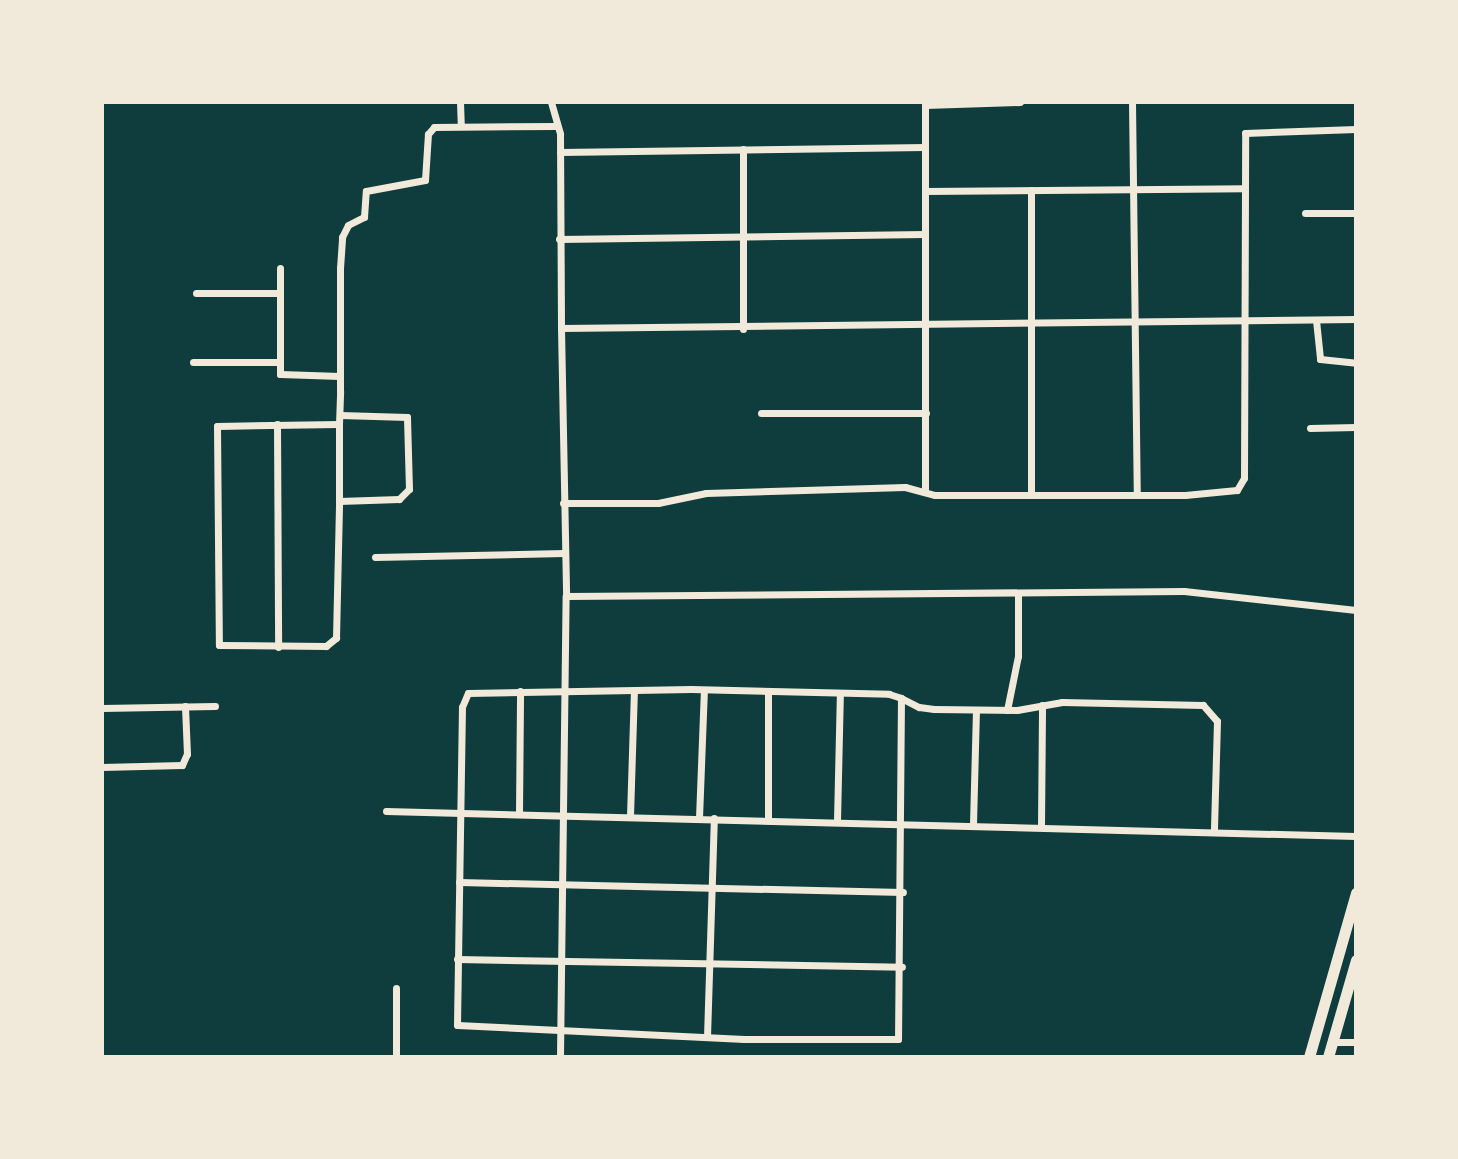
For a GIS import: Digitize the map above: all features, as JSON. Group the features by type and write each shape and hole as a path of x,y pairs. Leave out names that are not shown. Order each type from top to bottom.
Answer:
{"main road":[{"path":"1309,1057 1356,893"},
{"path":"1328,1057 1356,960"}],"street":[{"path":"460,102 461,126"},
{"path":"551,102 560,152 568,691 560,1057"},
{"path":"925,492 925,104 1020,102"},
{"path":"1132,102 1137,495"},
{"path":"339,501 399,499 409,489 407,417 340,420 277,424 222,424 216,430 215,636 228,648 326,646 336,638 339,501 340,420 340,376 343,232 364,217 369,187 425,180 431,130 461,126 557,126"},
{"path":"563,503 658,503 706,493 912,487 925,492 1137,495 1241,487 1245,133 1356,129"},
{"path":"560,152 925,147"},
{"path":"743,149 743,329"},
{"path":"925,191 1245,188"},
{"path":"1031,190 1031,495"},
{"path":"1305,213 1356,213"},
{"path":"559,239 925,234"},
{"path":"280,268 279,362 284,377 340,376"},
{"path":"196,293 280,293"},
{"path":"561,328 743,329 1356,319"},
{"path":"1316,320 1320,359 1356,363"},
{"path":"193,362 279,362"},
{"path":"761,413 926,413"},
{"path":"277,424 278,647"},
{"path":"1310,428 1356,427"},
{"path":"375,557 564,553"},
{"path":"566,596 1207,592 1356,610"},
{"path":"1007,710 1018,656 1018,593"},
{"path":"630,816 634,690"},
{"path":"699,818 704,690"},
{"path":"519,814 520,691"},
{"path":"901,698 904,823 901,1031 895,1041 707,1037 457,1025 465,695 520,691 768,691 901,698 926,708 976,710 1042,705 1209,707 1217,721 1214,830"},
{"path":"768,691 768,820"},
{"path":"837,821 840,693"},
{"path":"1041,826 1042,705"},
{"path":"102,767 182,765 187,754 185,706"},
{"path":"102,708 215,706"},
{"path":"973,824 976,710"},
{"path":"386,811 1356,836"},
{"path":"707,1037 714,818"},
{"path":"459,882 903,892"},
{"path":"457,959 902,967"},
{"path":"396,988 396,1057"},
{"path":"1332,1042 1356,1042"}]}
